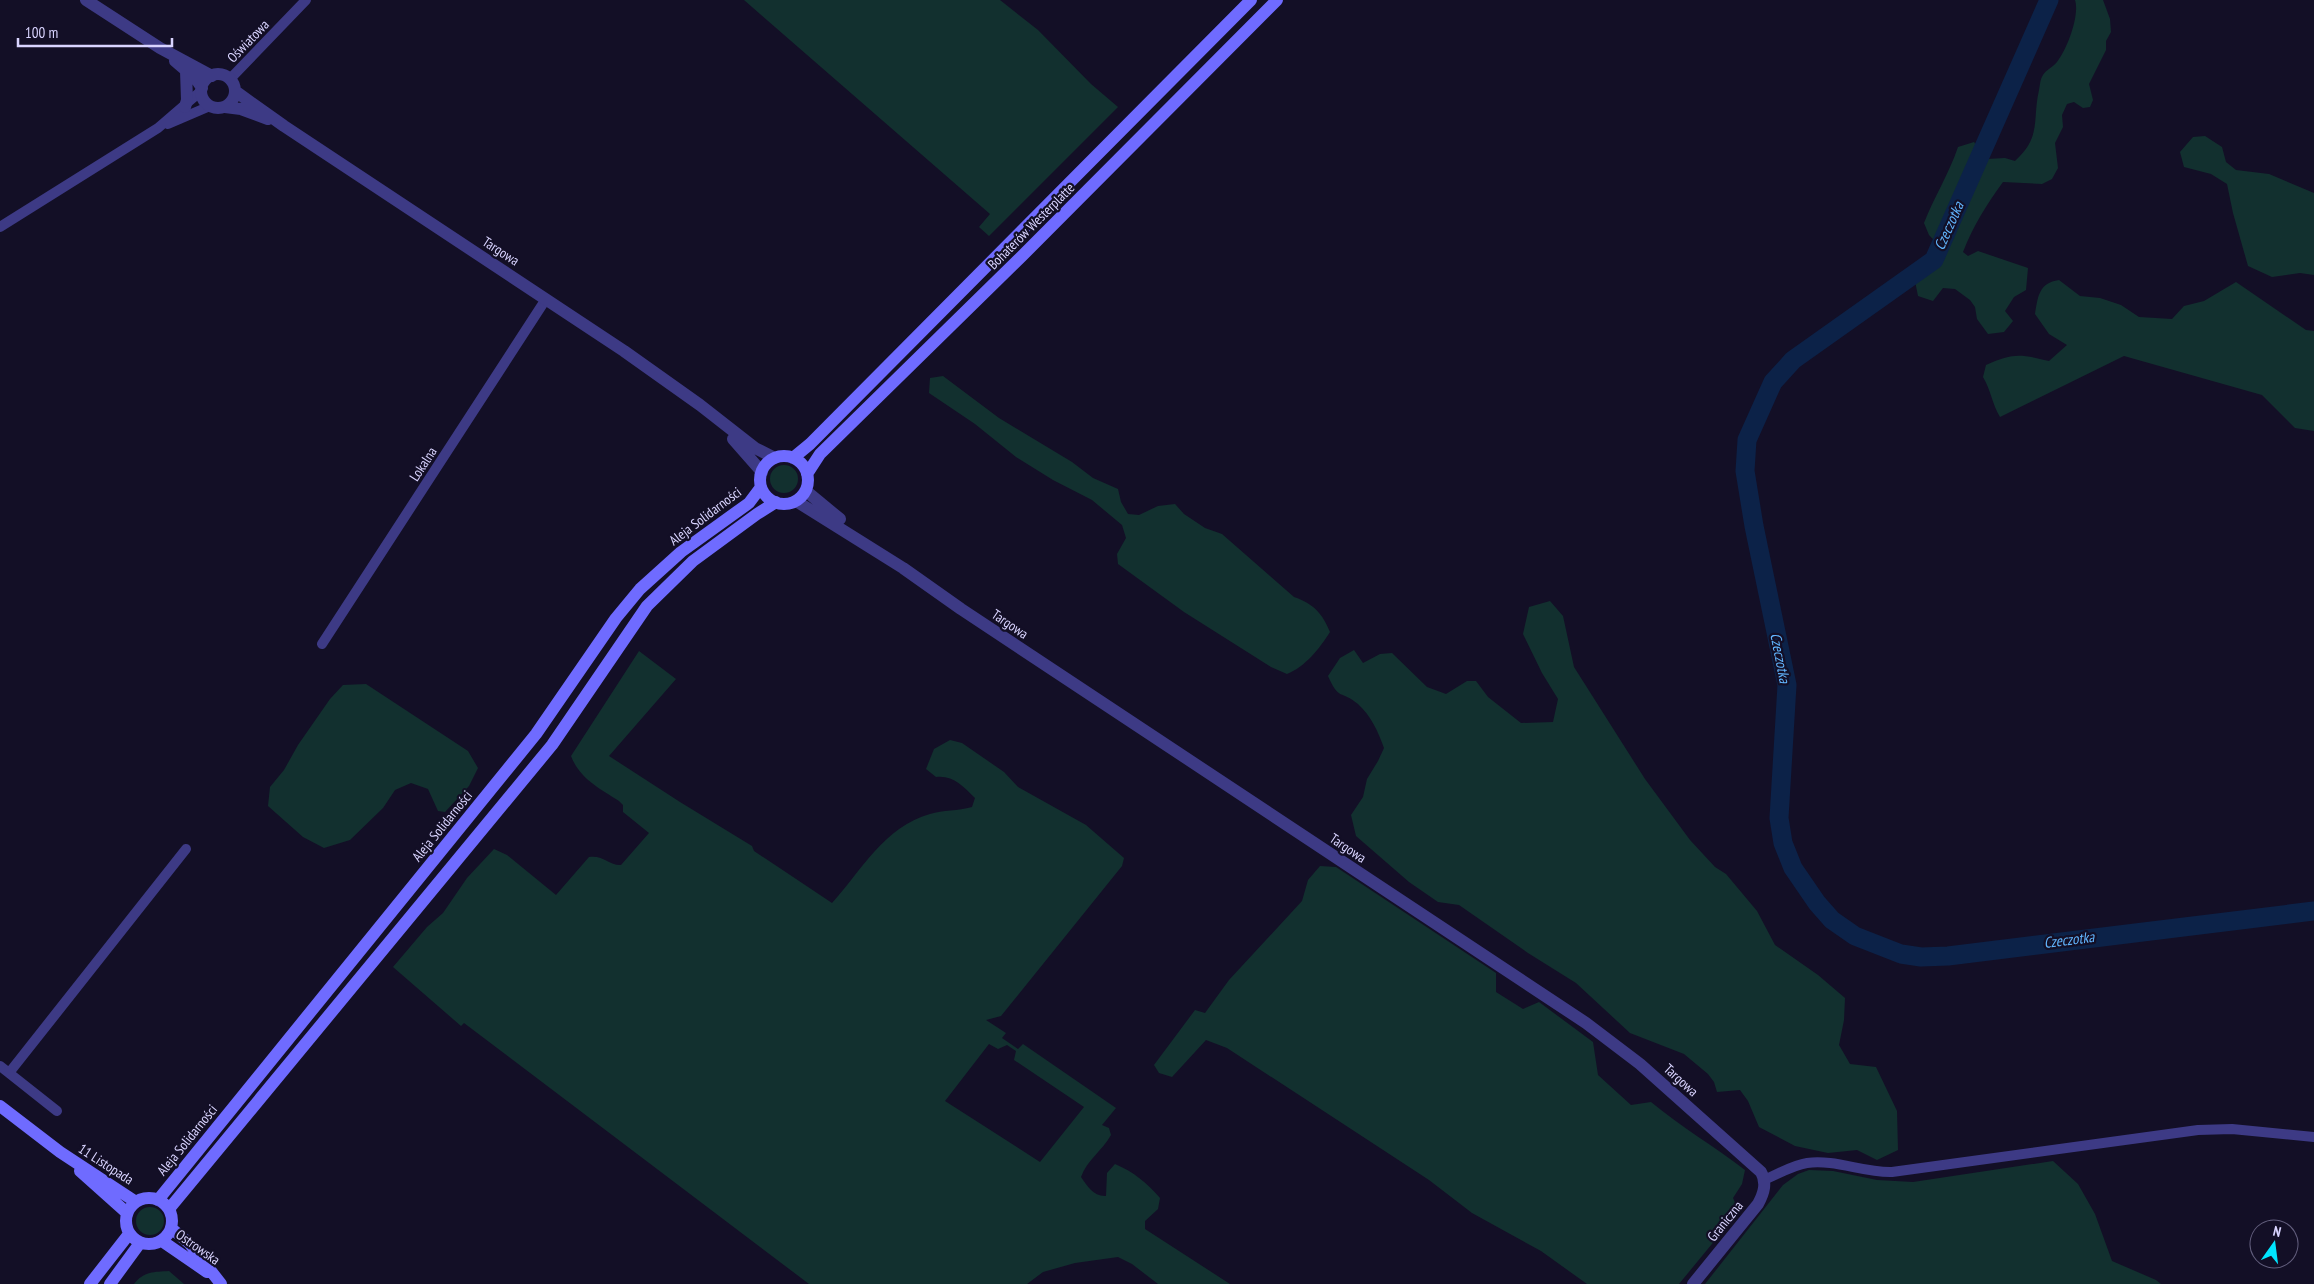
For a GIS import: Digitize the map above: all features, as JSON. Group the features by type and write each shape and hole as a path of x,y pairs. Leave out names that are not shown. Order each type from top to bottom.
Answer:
{"main road":[{"name":"Bohaterów Westerplatte","path":"793,458 817,437 1251,0"},
{"name":"Bohaterów Westerplatte","path":"807,474 820,454 1022,257 1277,0"},
{"path":"784,456 793,458 802,464 807,474 806,491 796,501 783,504 776,502 767,496 761,486 762,472 774,458 784,456"},
{"name":"Aleja Solidarności","path":"158,1200 536,734 616,618 640,589 681,552 749,503 761,486"},
{"name":"Aleja Solidarności","path":"169,1209 552,745 647,606 693,561 756,514 776,502"},
{"name":"11 Listopada","path":"0,1106 60,1152 136,1202"},
{"name":"11 Listopada","path":"60,1152 127,1213"},
{"path":"147,1198 158,1200 169,1209 172,1222 171,1228 162,1241 156,1244 140,1243 129,1234 125,1220 127,1213 136,1202 147,1198"},
{"name":"Ostrowska","path":"171,1228 190,1244 218,1281"},
{"path":"90,1284 129,1234"},
{"name":"Ostrowska","path":"162,1241 218,1281"},
{"path":"110,1284 140,1243"}],"street":[{"name":"Oświatowa","path":"232,85 306,0"},
{"path":"90,1 160,48 212,76"},
{"path":"0,227 158,128 185,107 202,90 205,81 212,76 221,75 232,85 234,99 225,107 210,106 204,100 202,90 186,71 160,48"},
{"path":"185,107 187,100 186,71"},
{"name":"Targowa","path":"232,85 284,126 546,299 700,405 755,448 774,458"},
{"path":"158,128 210,106"},
{"name":"Targowa","path":"225,107 246,110 284,126"},
{"name":"Lokalna","path":"322,644 546,299"},
{"name":"Targowa","path":"700,405 757,464 762,472"},
{"name":"Targowa","path":"806,491 903,568 960,609 1586,1023 1640,1064 1762,1176"},
{"name":"Targowa","path":"796,501 903,568"},
{"path":"9,1073 186,850"},
{"path":"0,1066 57,1111"},
{"path":"1762,1176 1809,1163 1892,1172 2198,1130 2232,1129 2314,1137"},
{"name":"Graniczna","path":"1693,1284 1758,1204 1763,1194 1762,1176"}],"green space":[{"path":"744,0 1000,0 1038,30 1091,84 1118,107 989,236 979,227 990,214"},
{"path":"2075,0 2103,0 2110,19 2111,32 2106,41 2106,50 2089,84 2093,100 2090,107 2083,108 2074,102 2067,104 2062,115 2063,127 2055,143 2058,168 2052,179 2042,184 2003,182 1981,215 1963,252 1968,256 1978,251 2028,268 2026,290 2014,297 2005,311 2013,321 2004,332 1988,334 1977,319 1975,307 1970,300 1955,289 1943,288 1933,301 1918,296 1915,281 1934,270 1944,251 1929,235 1924,223 1958,147 1974,142 1987,159 2005,158 2015,161 2029,144 2033,136 2041,78 2061,57 2068,41 2076,14"},
{"path":"2205,136 2222,147 2226,162 2236,170 2269,174 2314,193 2314,275 2300,273 2272,277 2248,266 2227,184 2211,174 2184,167 2180,152 2193,137"},
{"path":"2059,280 2080,296 2100,298 2121,305 2139,317 2172,319 2184,306 2204,301 2236,282 2306,330 2314,331 2314,431 2295,428 2262,395 2124,356 2000,417 1983,377 1986,365 2003,358 2017,356 2049,361 2067,345 2049,334 2035,314 2043,287"},
{"path":"943,376 999,418 1072,462 1093,478 1118,489 1121,502 1128,514 1139,515 1158,506 1175,504 1184,514 1205,528 1222,534 1294,597 1316,610 1330,632 1326,638 1306,662 1287,674 1271,667 1184,612 1118,564 1117,554 1126,538 1122,525 1092,500 1053,480 1016,457 975,424 929,393 930,378"},
{"path":"784,465 794,469 798,479 794,489 784,493 774,489 770,479 774,469"},
{"path":"1550,601 1563,616 1574,667 1645,779 1690,840 1715,867 1726,874 1757,911 1775,945 1818,975 1845,998 1844,1020 1839,1045 1850,1064 1876,1067 1897,1111 1898,1150 1877,1160 1857,1150 1828,1153 1795,1146 1759,1127 1748,1101 1740,1090 1717,1092 1714,1082 1708,1074 1684,1054 1630,1033 1576,983 1528,953 1459,905 1438,902 1409,882 1356,836 1351,815 1363,797 1367,779 1384,748 1377,730 1367,714 1358,704 1338,692 1328,676 1340,658 1354,650 1363,663 1380,654 1392,653 1427,687 1446,694 1467,681 1476,681 1488,697 1521,723 1553,722 1558,699 1542,673 1523,634 1529,607"},
{"path":"639,651 676,679 609,756 752,846 754,851 832,903 875,851 900,829 914,820 930,814 972,807 975,798 962,786 948,778 936,777 926,769 934,749 950,740 962,743 1004,772 1018,787 1086,825 1124,858 1122,866 1001,1016 986,1020 1006,1033 1002,1038 1018,1049 1023,1044 1116,1108 1102,1125 1109,1128 1111,1135 1087,1166 1081,1177 1088,1187 1098,1195 1106,1196 1107,1173 1115,1164 1134,1174 1160,1198 1158,1209 1145,1221 1145,1229 1230,1284 1158,1284 1132,1264 1118,1257 1075,1263 1043,1272 1027,1284 809,1284 464,1023 461,1026 393,967 427,927 443,913 467,878 494,849 507,855 556,895 589,857 621,865 649,833 623,812 623,805 619,801 585,777 579,771 571,756","holes":["989,1044 998,1049 1007,1045 1016,1051 1014,1060 1084,1107 1040,1162 945,1101"]},
{"path":"366,684 468,751 478,768 469,786 445,812 438,811 428,789 411,783 395,790 383,808 350,840 324,848 303,837 268,806 270,787 284,770 298,745 330,699 343,685"},
{"path":"1320,866 1336,867 1496,973 1496,992 1523,1009 1539,1002 1593,1042 1598,1075 1631,1105 1651,1102 1745,1170 1742,1184 1733,1198 1739,1211 1679,1284 1587,1284 1541,1251 1472,1213 1429,1180 1227,1048 1206,1040 1172,1077 1159,1073 1154,1065 1195,1010 1205,1013 1229,980 1302,901 1308,880"},
{"path":"2053,1161 2078,1184 2095,1214 2112,1261 2161,1284 1705,1284 1783,1185 1798,1174 1809,1170 1833,1171 1877,1180 1913,1182"},
{"path":"150,1207 160,1211 164,1221 160,1231 150,1235 140,1231 136,1221 140,1211"},
{"path":"169,1271 184,1284 134,1284 146,1274"}],"waterway":[{"name":"Czeczotka","path":"2049,0 1934,260 1793,360 1773,382 1747,440 1745,471 1754,526 1787,685 1779,818 1783,843 1793,868 1817,903 1832,920 1855,936 1901,954 1921,957 1948,956 2314,911"}]}
